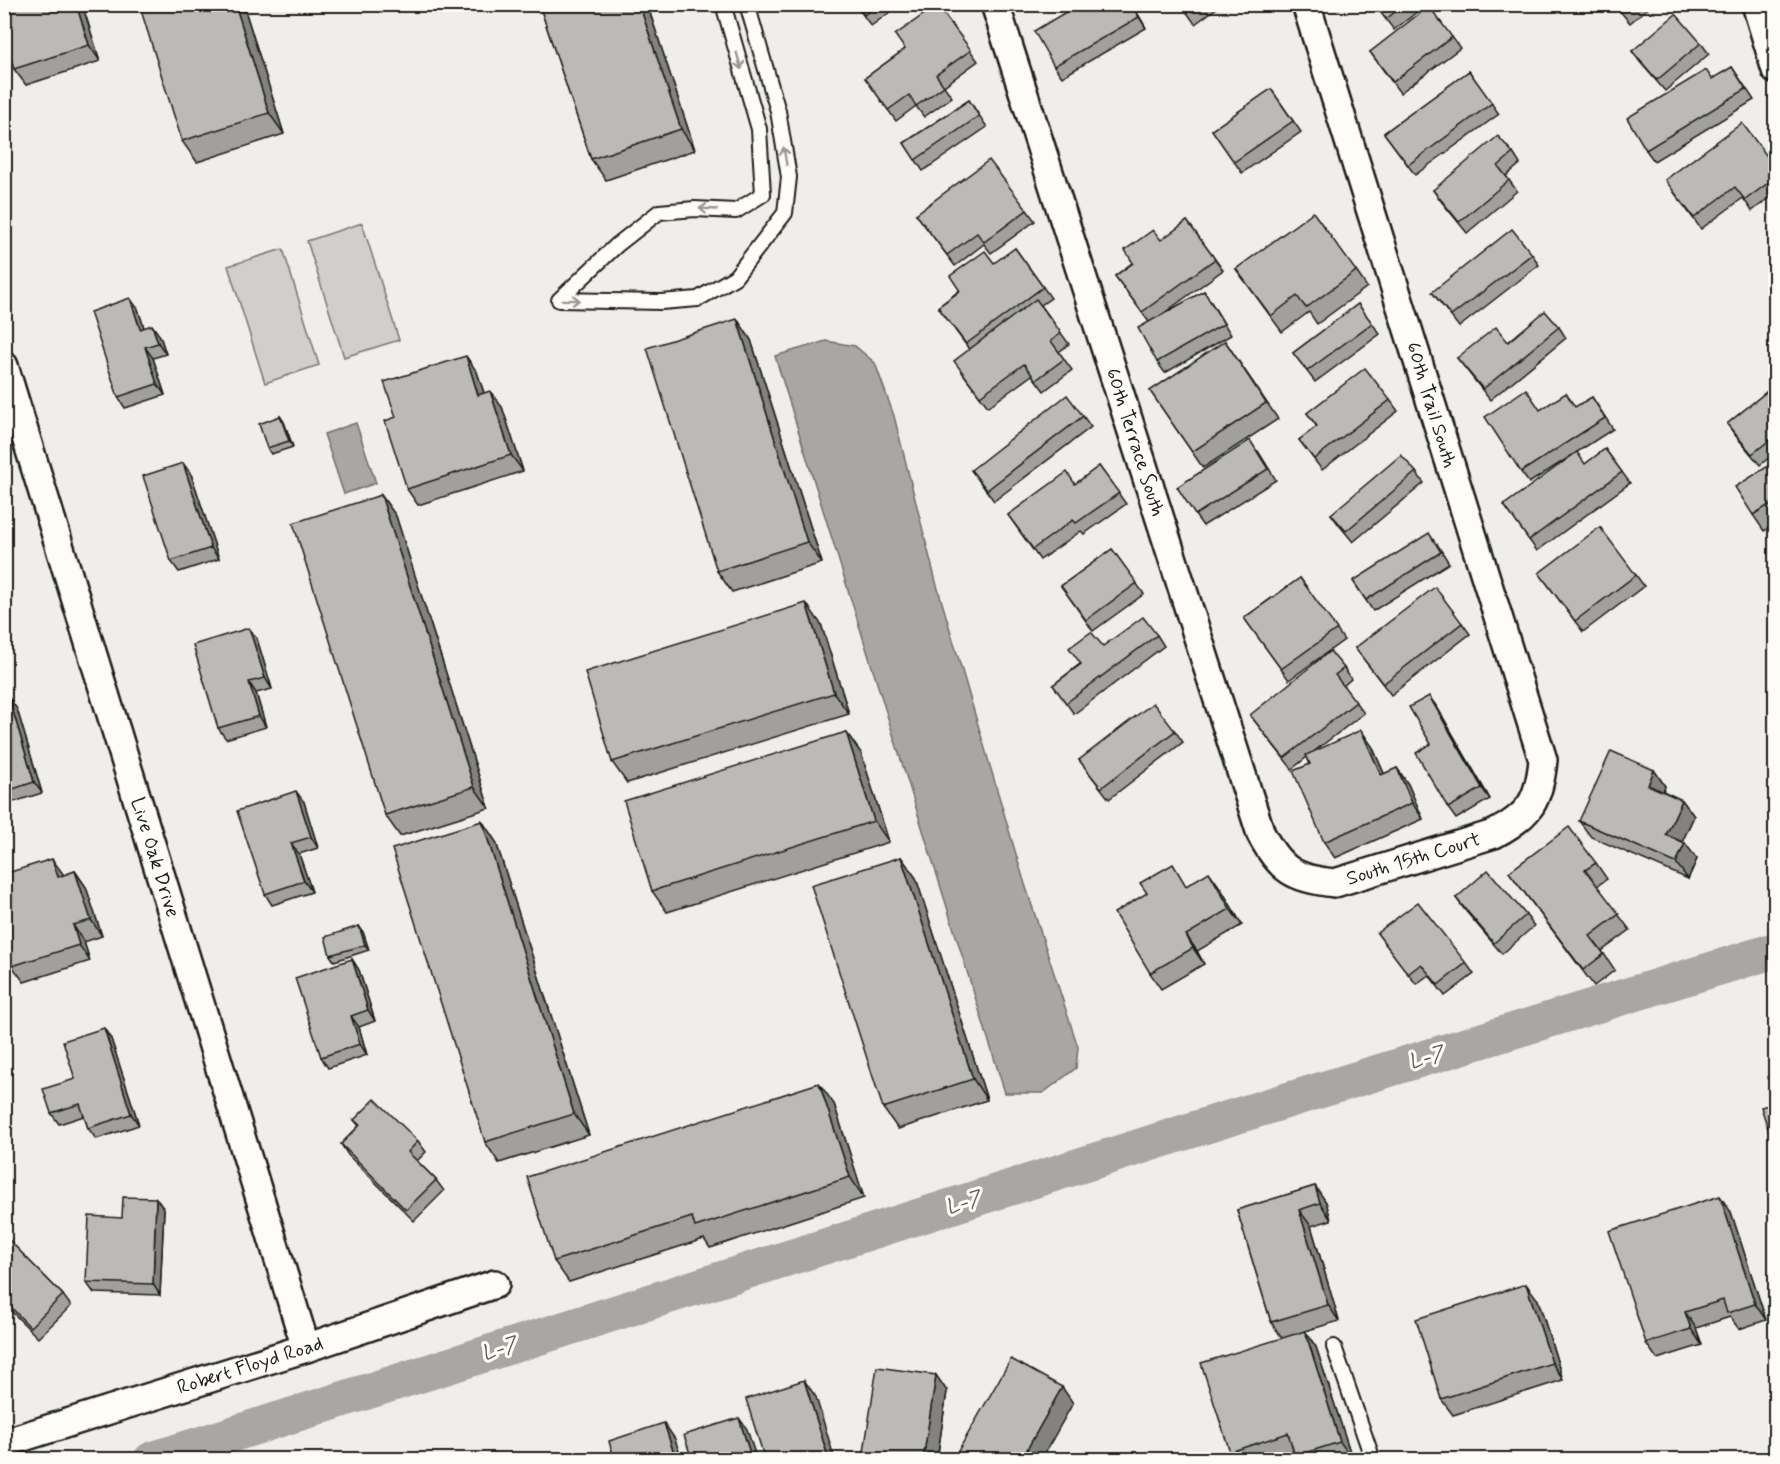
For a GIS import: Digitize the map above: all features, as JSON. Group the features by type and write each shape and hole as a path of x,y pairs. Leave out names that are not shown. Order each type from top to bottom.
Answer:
{"street":[{"name":"60th Terrace South","path":"995,4 1261,834 1272,855 1289,872"},
{"name":"60th Trail South","path":"1306,4 1543,760 1541,784 1531,806"},
{"path":"1756,4 1776,70"},
{"name":"Live Oak Drive","path":"4,366 306,1348"},
{"name":"South 15th Court","path":"1289,872 1311,881 1335,883 1494,834 1515,823 1531,806"},
{"name":"Robert Floyd Road","path":"4,1443 306,1348 495,1284"}],"lane":[{"path":"723,4 759,129 763,194 736,211 695,208 659,212 617,245 559,300 661,302 698,299 735,277 785,213 789,177 778,111 747,4"},
{"path":"1334,1347 1373,1460"}],"shaded area":[{"path":"362,223 399,340 344,357 307,241"},
{"path":"283,249 319,365 265,383 228,266"},
{"path":"826,341 855,346 875,363 894,416 936,582 1023,878 1078,1047 1076,1068 1043,1093 1005,1093 775,356"},
{"path":"356,423 376,483 344,494 324,434"}],"building":[{"path":"4,4 76,4 89,45 14,69 4,38"},
{"path":"139,4 235,4 269,113 182,141"},
{"path":"539,4 639,4 681,129 591,159"},
{"path":"855,4 879,4 864,15"},
{"path":"1079,4 1131,4 1139,17 1054,66 1034,31"},
{"path":"1181,4 1199,4 1187,13"},
{"path":"1375,4 1405,4 1386,19"},
{"path":"937,5 971,50 936,75 944,86 916,106 909,95 888,110 865,78 905,49 895,35"},
{"path":"1429,6 1452,37 1393,82 1370,52"},
{"path":"1676,14 1701,43 1657,80 1632,51"},
{"path":"1732,67 1746,89 1646,150 1627,118 1706,70 1712,79"},
{"path":"1469,71 1492,103 1408,165 1384,133"},
{"path":"1271,89 1293,121 1234,162 1212,130"},
{"path":"969,100 979,116 915,160 904,143"},
{"path":"1742,123 1776,168 1776,177 1745,200 1735,187 1694,218 1665,180"},
{"path":"1498,136 1513,153 1498,166 1509,180 1459,222 1433,190"},
{"path":"989,160 1027,210 984,242 977,233 947,255 916,214"},
{"path":"1313,212 1356,271 1306,308 1297,296 1271,316 1236,269"},
{"path":"1187,221 1215,259 1142,312 1115,276 1133,263 1125,250 1153,230 1161,240"},
{"path":"1512,229 1532,254 1451,316 1432,292"},
{"path":"1015,248 1043,287 966,344 938,307 960,291 950,276 985,251 994,263"},
{"path":"1204,291 1224,324 1157,362 1138,328"},
{"path":"130,298 140,329 152,325 158,343 145,347 157,384 118,397 90,312"},
{"path":"1036,299 1061,333 1051,341 1064,359 1036,380 1024,364 980,396 954,361"},
{"path":"1358,304 1372,323 1307,371 1293,353"},
{"path":"1545,311 1559,327 1483,389 1457,358 1496,327 1508,342"},
{"path":"737,319 807,542 717,571 647,348"},
{"path":"1225,341 1266,403 1192,452 1150,391"},
{"path":"466,356 478,395 490,391 511,455 407,489 385,421 396,417 384,382"},
{"path":"1365,368 1390,400 1314,459 1299,440 1317,426 1307,413"},
{"path":"1776,384 1776,435 1752,454 1727,424"},
{"path":"1526,389 1540,410 1566,393 1575,407 1592,397 1605,418 1521,472 1485,417"},
{"path":"1067,395 1083,416 987,490 971,470"},
{"path":"280,416 289,441 267,448 259,424"},
{"path":"1250,440 1268,469 1195,515 1177,487"},
{"path":"1605,449 1622,472 1529,540 1504,505 1577,452 1585,464"},
{"path":"1401,455 1416,472 1346,531 1331,514"},
{"path":"1776,461 1776,508 1772,503 1753,515 1735,487"},
{"path":"183,463 211,548 171,561 143,476"},
{"path":"1099,466 1119,493 1076,523 1073,520 1033,549 1008,515 1067,472 1075,484"},
{"path":"381,495 474,787 385,815 293,523"},
{"path":"1600,527 1636,575 1575,621 1539,573"},
{"path":"1429,533 1441,552 1366,600 1353,581"},
{"path":"1112,549 1137,583 1086,620 1061,586"},
{"path":"1300,578 1337,629 1281,669 1244,618"},
{"path":"1435,587 1462,623 1383,684 1355,648"},
{"path":"806,603 834,693 612,762 585,672"},
{"path":"1143,617 1157,635 1066,703 1053,685 1081,664 1069,648 1091,632 1103,646"},
{"path":"249,628 265,678 249,682 259,716 218,728 193,645"},
{"path":"1330,651 1344,668 1335,675 1356,702 1284,758 1250,715"},
{"path":"1429,696 1482,788 1448,808 1416,753 1431,744 1409,707"},
{"path":"9,698 34,782 4,792 4,700"},
{"path":"1153,703 1175,731 1101,788 1079,760"},
{"path":"1361,730 1381,775 1397,768 1412,803 1324,842 1293,771 1310,764 1306,755"},
{"path":"846,732 874,821 652,891 624,801"},
{"path":"1611,751 1654,770 1648,785 1682,800 1666,835 1685,843 1676,863 1579,821"},
{"path":"296,791 311,837 291,843 304,881 265,894 237,811"},
{"path":"482,821 574,1114 485,1142 392,849"},
{"path":"1569,827 1596,863 1585,870 1619,914 1590,936 1604,954 1583,970 1509,872"},
{"path":"901,857 973,1079 883,1108 811,885"},
{"path":"52,859 58,877 75,871 91,920 73,925 79,945 12,966 4,941 4,874"},
{"path":"1173,864 1186,886 1209,872 1230,909 1186,935 1193,948 1150,973 1114,913 1147,893 1140,883"},
{"path":"1488,870 1526,915 1494,943 1456,898"},
{"path":"1418,902 1466,963 1438,985 1421,964 1408,974 1377,933"},
{"path":"359,926 365,945 330,955 325,937"},
{"path":"352,959 368,1010 351,1016 360,1044 321,1057 295,978"},
{"path":"104,1028 131,1114 88,1128 80,1104 51,1113 43,1089 75,1079 63,1041"},
{"path":"819,1083 850,1177 695,1227 692,1217 554,1261 527,1177"},
{"path":"375,1099 418,1141 408,1152 436,1180 406,1210 341,1144 360,1125 354,1120"},
{"path":"1776,1103 1776,1153 1761,1107"},
{"path":"1315,1186 1320,1203 1299,1210 1328,1305 1271,1322 1237,1210"},
{"path":"1720,1196 1755,1304 1727,1313 1723,1300 1685,1312 1691,1329 1646,1343 1609,1231"},
{"path":"123,1197 156,1198 153,1284 86,1282 89,1216 122,1218"},
{"path":"4,1235 63,1295 30,1327 4,1300"},
{"path":"1526,1284 1552,1363 1441,1399 1416,1319"},
{"path":"1305,1331 1340,1442 1295,1456 1288,1433 1230,1452 1201,1363"},
{"path":"1011,1359 1062,1387 1021,1460 953,1460"},
{"path":"877,1367 936,1375 923,1460 887,1460 887,1455 864,1452"},
{"path":"804,1380 829,1460 765,1460 746,1399"},
{"path":"739,1418 752,1460 692,1460 684,1435"},
{"path":"664,1423 676,1460 614,1460 609,1441"}],"waterway":[{"name":"L-7","path":"151,1460 1230,1118 1776,950"}]}
